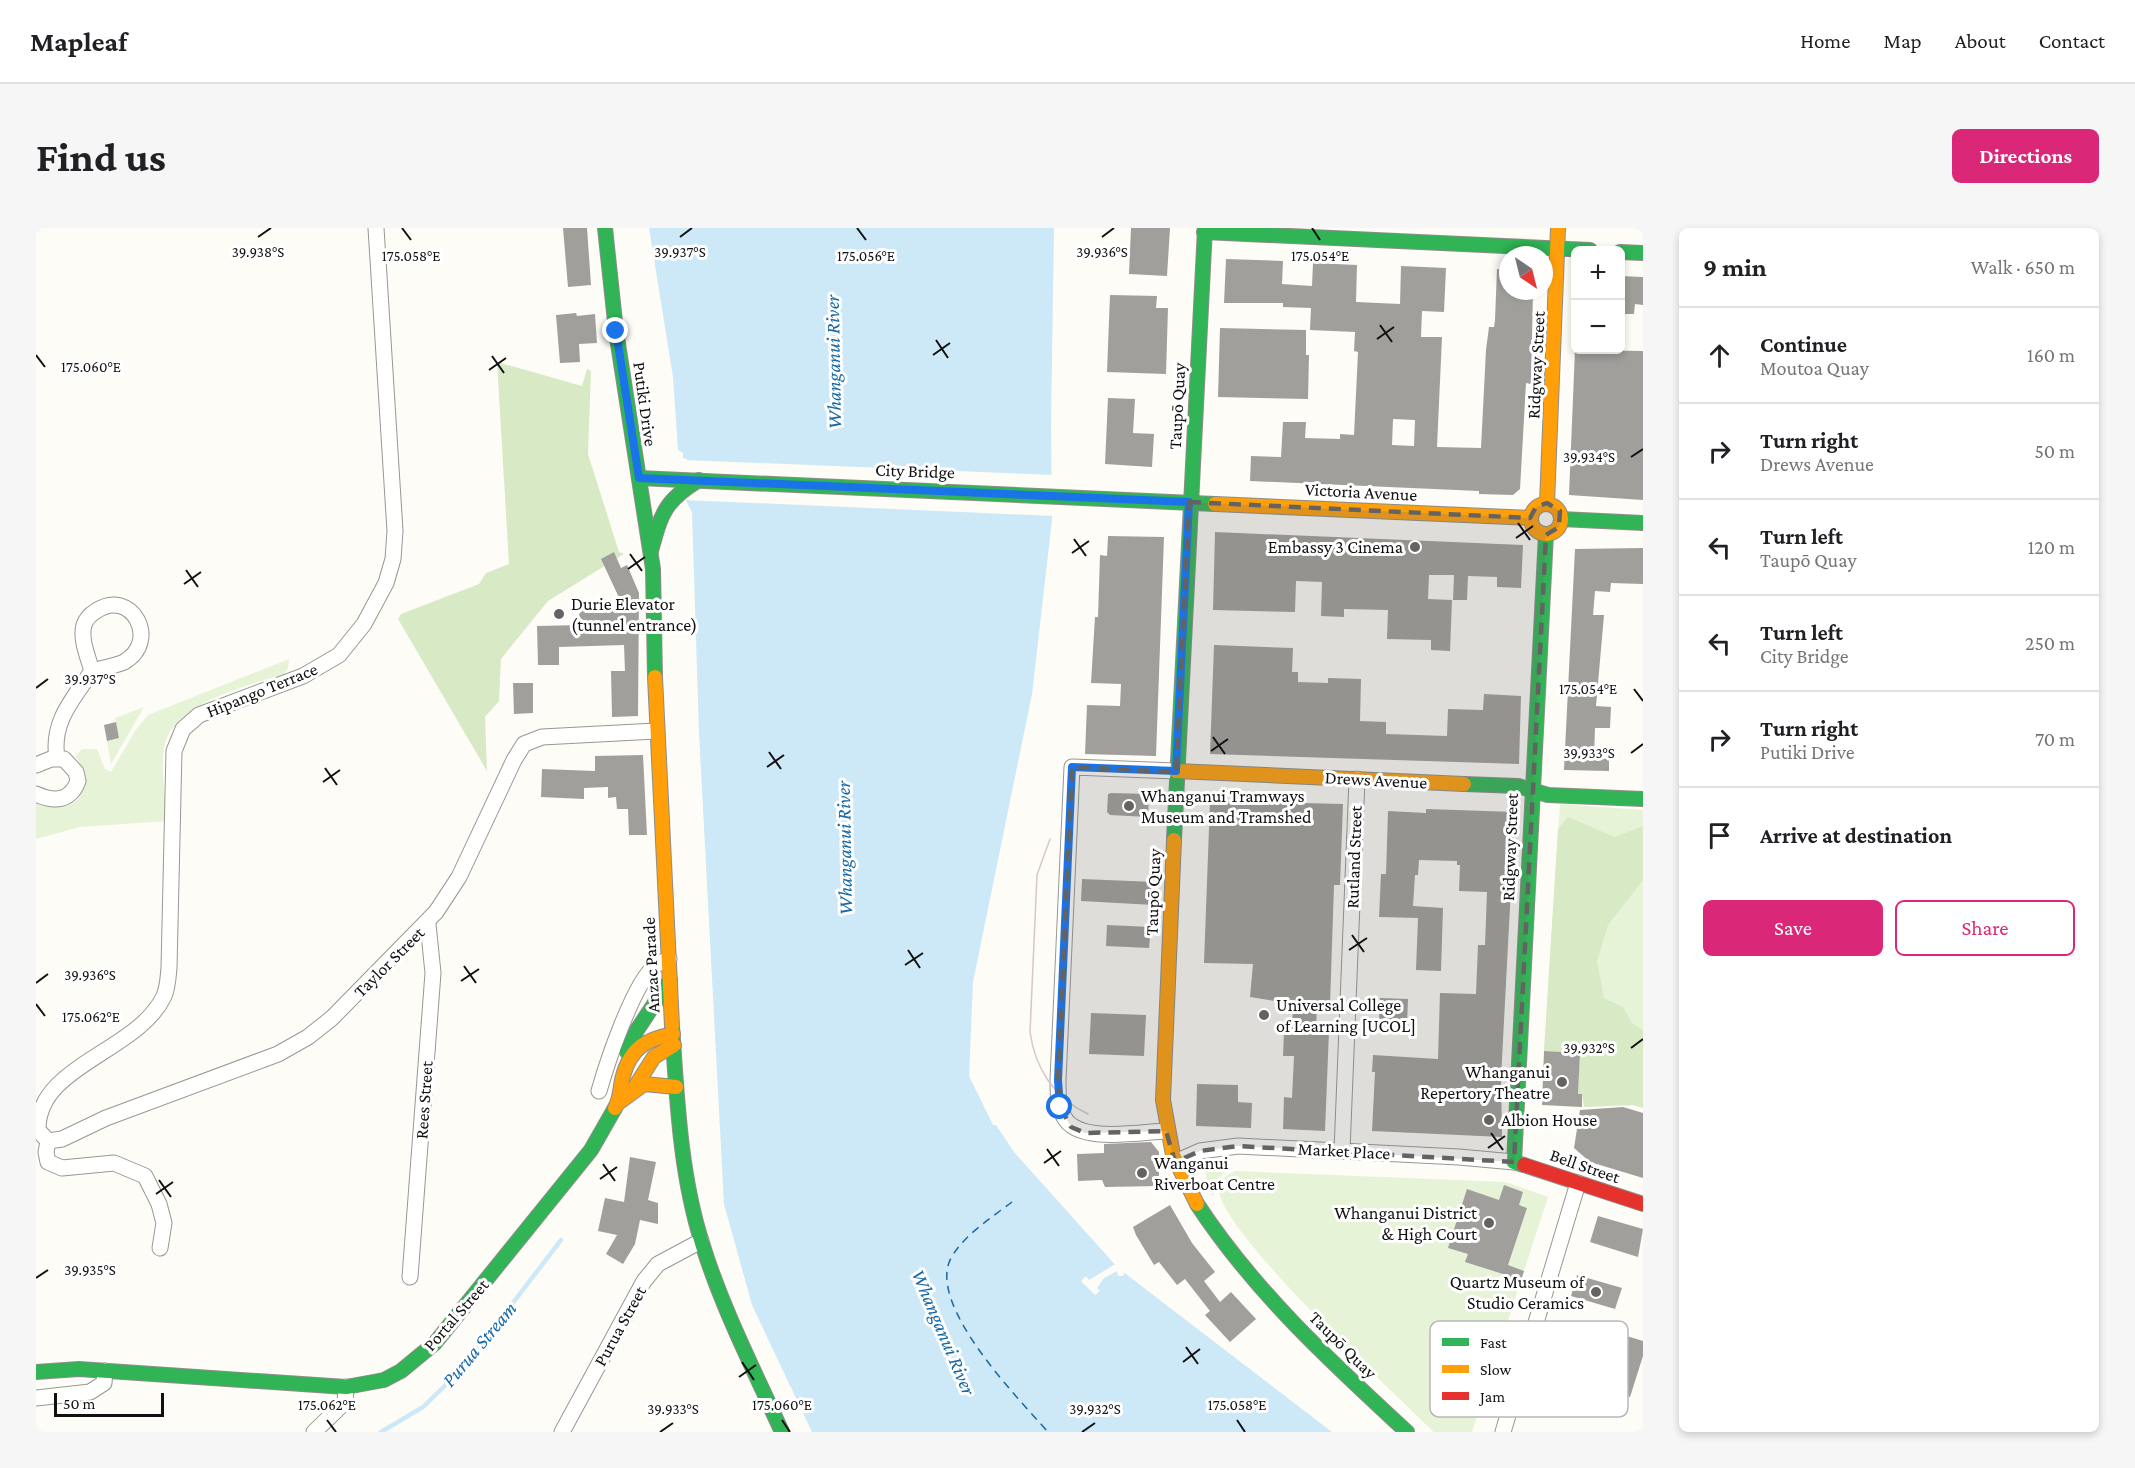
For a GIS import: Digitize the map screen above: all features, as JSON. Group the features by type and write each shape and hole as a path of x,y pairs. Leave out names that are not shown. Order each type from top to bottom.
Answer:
{"main road":[{"name":"Putiki Drive","path":"605,228 616,331 639,478"},
{"name":"Ridgway Street","path":"1547,503 1558,228"},
{"path":"1204,230 1571,249"},
{"name":"Taupō Quay","path":"1204,230 1176,771 1163,1100 1166,1131 1175,1162 1189,1190 1226,1246 1283,1311 1407,1432"},
{"path":"1625,252 1643,253"},
{"name":"City Bridge","path":"639,478 690,483 1068,495 1189,502"},
{"name":"Anzac Parade","path":"639,478 651,551 656,732 676,1087 690,1199 701,1241 717,1286 782,1432"},
{"path":"651,551 664,507 669,499 690,483"},
{"name":"Victoria Avenue","path":"1189,502 1531,518"},
{"path":"1547,503 1557,508 1562,519 1557,530 1546,534 1535,529 1531,518 1536,507 1547,503"},
{"path":"1562,519 1643,523"},
{"name":"Ridgway Street","path":"1515,1162 1531,791 1546,534"},
{"name":"Drews Avenue","path":"1176,771 1518,786 1548,795 1643,799"},
{"name":"Portal Street","path":"618,1103 627,1048 670,980"},
{"name":"Portal Street","path":"623,1074 640,1046 648,1039 674,1040"},
{"name":"Portal Street","path":"36,1372 79,1369 346,1387 384,1380 401,1371 435,1343 572,1176 591,1150 618,1103 633,1090 638,1076 650,1061 674,1040"},
{"path":"633,1090 644,1084 676,1087"},
{"name":"Bell Street","path":"1515,1162 1643,1204"}],"street":[{"name":"Hipango Terrace","path":"48,1141 38,1130 38,1120 52,1092 64,1078 135,1031 164,996 170,968 173,763 177,739 183,729 189,721 209,710 303,676 329,663 364,624 386,583 393,559 394,531 376,228"},
{"path":"57,759 54,740 60,723 92,671 123,662 134,654 142,633 140,622 133,612 112,604 91,614 84,624 84,641 92,671"},
{"name":"Taylor Street","path":"48,1141 62,1139 106,1118 278,1054 308,1037 332,1018 428,924 459,877 514,760 524,744 542,737 656,732"},
{"path":"36,765 64,759 76,772 78,781 75,789 59,800 49,800 36,794"},
{"name":"Drews Avenue","path":"1166,1131 1085,1133 1071,1127 1060,1107 1058,1080 1072,767 1176,771"},
{"name":"Rutland Street","path":"1342,1151 1357,779"},
{"name":"Rees Street","path":"410,1277 433,973 428,924"},
{"path":"599,1091 612,1047 647,976 656,965 669,959"},
{"path":"48,1141 46,1152 48,1162 55,1166 62,1168 114,1163 145,1176 151,1184 164,1223 160,1248"},
{"name":"Market Place","path":"1175,1162 1200,1151 1227,1146 1515,1162"},
{"path":"1536,1321 1578,1183"},
{"name":"Purua Street","path":"562,1432 644,1281 658,1264 701,1241"},
{"path":"36,1398 96,1390 104,1383 105,1371"},
{"path":"314,1432 345,1402 346,1387"},
{"path":"1503,1432 1508,1417"}],"highlighted area":[{"path":"1189,502 1530,518 1536,507 1547,503 1560,511 1559,527 1546,535 1514,1162 1238,1146 1200,1151 1175,1162 1166,1131 1085,1133 1071,1127 1060,1107 1058,1080 1072,767 1176,772"}],"green space":[{"path":"497,362 582,386 587,369 591,371 588,454 619,552 624,554 548,601 501,659 499,701 485,717 487,771 398,619 401,614 479,584 486,573 509,564"},
{"path":"289,659 288,668 284,674 213,699 181,719 170,732 164,748 163,765 167,821 80,827 36,839 36,801 59,807 75,801 80,795 83,788 83,771 75,756 82,749 97,749 105,769 111,772 135,731 148,715"},
{"path":"144,707 111,764 107,741 119,738 115,718"},
{"path":"1560,804 1643,810 1643,1108 1633,1105 1584,1107 1582,1094 1578,1094 1580,1053 1544,1051"},
{"path":"1568,817 1615,837 1643,826 1643,880 1608,925 1597,961 1604,998 1623,1007 1632,1023 1643,1030 1643,1108 1633,1105 1584,1107 1582,1094 1578,1094 1580,1053 1544,1051 1558,829"},
{"path":"1228,1160 1227,1169 1216,1182 1213,1197 1206,1184 1206,1173 1214,1163"},
{"path":"1236,1171 1506,1182 1548,1197 1508,1321 1430,1321 1430,1417 1477,1417 1472,1432 1434,1432 1313,1313 1248,1240 1227,1211 1219,1187 1224,1178"}],"water":[{"name":"Whanganui River","path":"649,228 1054,228 1052,520 1032,694 973,982 969,1076 993,1125 996,1125 1014,1152 1118,1268 1332,1432 812,1432 752,1305 724,1204 699,733 692,512 686,501 687,459 683,458 683,453 678,450 673,377"}],"pier":[{"path":"686,460 1055,475 1055,516 684,500"},
{"path":"1117,1263 1125,1270 1123,1276 1118,1276 1117,1271 1104,1278 1097,1288 1100,1291 1095,1295 1081,1281 1086,1276 1089,1280"}],"building":[{"path":"563,228 587,228 591,285 568,287"},
{"path":"1131,228 1170,228 1167,276 1129,274"},
{"path":"1226,259 1283,261 1282,284 1312,286 1313,263 1357,265 1356,302 1400,304 1401,266 1446,268 1444,312 1422,311 1421,337 1442,337 1437,447 1481,448 1486,350 1489,327 1494,327 1497,269 1499,269 1499,300 1533,300 1531,384 1526,383 1520,489 1513,495 1479,494 1479,491 1250,481 1251,456 1281,457 1283,422 1306,422 1305,438 1340,439 1340,434 1354,435 1358,352 1354,351 1355,332 1310,330 1311,308 1283,307 1283,303 1224,303","holes":["1393,419 1415,420 1414,446 1392,445"]},
{"path":"1625,276 1643,277 1643,305 1635,304 1634,314 1625,314"},
{"path":"1110,295 1157,296 1156,308 1168,308 1166,374 1107,372"},
{"path":"576,313 577,316 595,314 597,343 579,344 580,362 560,363 556,315"},
{"path":"1220,328 1306,330 1306,355 1309,355 1308,399 1218,397"},
{"path":"1625,351 1643,351 1643,500 1569,495 1575,354 1625,354"},
{"path":"1108,398 1135,399 1133,433 1154,434 1152,467 1105,464"},
{"path":"1215,532 1523,545 1521,588 1497,587 1497,577 1468,576 1467,600 1453,600 1454,575 1429,575 1428,599 1452,600 1450,651 1431,650 1431,640 1387,639 1388,610 1344,609 1344,617 1321,616 1322,582 1296,581 1295,612 1213,610"},
{"path":"1108,536 1164,537 1156,756 1085,754 1087,705 1120,706 1121,684 1091,683 1095,617 1098,617 1100,555 1107,556"},
{"path":"1643,548 1643,584 1611,583 1610,592 1595,591 1593,615 1604,615 1596,706 1611,707 1610,728 1595,728 1594,758 1609,759 1609,771 1564,770 1575,549"},
{"path":"614,552 621,568 627,565 639,593 638,716 612,717 611,671 625,671 624,645 559,647 559,665 538,665 537,626 581,625 579,614 590,603 622,604 601,559"},
{"path":"1214,645 1293,648 1292,672 1298,672 1298,682 1328,683 1328,678 1361,679 1360,721 1386,722 1386,734 1447,736 1448,709 1483,710 1484,694 1521,696 1519,764 1210,754"},
{"path":"513,683 533,683 533,713 514,714"},
{"path":"116,722 119,738 107,741 104,725"},
{"path":"643,755 647,835 629,835 628,809 617,809 616,797 608,798 608,787 584,788 584,799 541,797 542,769 595,771 595,756"},
{"name":"Whanganui Tramways Museum and Tramshed","path":"1108,794 1149,794 1148,817 1110,815 1107,812"},
{"path":"1210,801 1343,804 1340,885 1334,885 1330,1005 1317,1004 1316,1030 1329,1031 1325,1131 1283,1129 1284,1097 1292,1098 1294,1056 1283,1056 1284,1032 1292,1033 1293,1004 1250,997 1253,964 1204,963"},
{"path":"1426,809 1515,812 1501,1078 1502,1137 1372,1131 1375,1072 1372,1072 1373,1055 1438,1059 1440,993 1476,994 1478,945 1485,945 1487,892 1459,891 1460,865 1457,865 1457,861 1419,860 1418,875 1415,875 1413,906 1443,908 1441,971 1416,970 1418,918 1379,917 1381,874 1386,874 1388,811 1426,813"},
{"path":"1082,879 1155,882 1154,905 1081,901"},
{"path":"1107,925 1151,927 1149,948 1106,946"},
{"path":"1380,998 1408,999 1407,1024 1379,1023"},
{"path":"1091,1013 1146,1015 1144,1056 1089,1054"},
{"name":"Whanganui Repertory Theatre","path":"1544,1051 1580,1053 1578,1094 1582,1094 1582,1107 1542,1105"},
{"path":"1197,1084 1238,1085 1238,1102 1252,1103 1251,1128 1196,1126"},
{"path":"1623,1107 1643,1113 1643,1178 1590,1162 1574,1148 1580,1110"},
{"path":"1151,1142 1159,1152 1159,1186 1105,1187 1102,1180 1078,1181 1077,1154 1104,1153 1104,1144"},
{"path":"630,1157 656,1162 648,1200 658,1203 658,1224 640,1220 635,1244 623,1264 606,1254 617,1235 598,1231 605,1198 624,1202"},
{"name":"Whanganui District & High Court","path":"1504,1185 1523,1192 1519,1205 1527,1208 1508,1265 1524,1271 1520,1284 1502,1278 1503,1274 1465,1262 1468,1254 1448,1248 1467,1189 1499,1200"},
{"path":"1170,1205 1192,1243 1215,1272 1204,1281 1220,1302 1231,1292 1256,1319 1230,1342 1205,1315 1210,1311 1185,1279 1177,1285 1159,1262 1154,1265 1136,1235 1133,1227"},
{"path":"1598,1216 1643,1229 1638,1257 1590,1242"},
{"name":"Quartz Museum of Studio Ceramics","path":"1577,1275 1622,1288 1615,1309 1571,1296"},
{"path":"1628,1336 1643,1341 1643,1356 1630,1397 1628,1396"}],"waterway":[{"name":"Purua Stream","path":"381,1432 423,1407 464,1367 561,1240"}],"ferry route":[{"path":"1012,1202 978,1227 956,1250 951,1258 947,1278 952,1300 963,1325 979,1350 1017,1398 1048,1432"}],"tram line":[{"path":"1050,839 1037,875 1030,1032 1036,1058 1048,1080 1065,1100 1088,1114"}],"traffic: fast":[{"path":"605,228 616,331 653,569 655,677"},
{"path":"1174,840 1205,228"},
{"path":"1204,232 1571,249"},
{"path":"1625,252 1643,253"},
{"path":"639,478 1215,504"},
{"path":"651,551 666,509 679,494 699,480"},
{"path":"1561,519 1643,523"},
{"path":"1524,1165 1514,1162 1546,534"},
{"path":"1464,784 1518,786 1548,795 1643,799"},
{"path":"627,1052 637,1030 670,980"},
{"path":"672,1026 684,1163 702,1243 739,1339 782,1432"},
{"path":"36,1372 79,1369 346,1387 384,1380 401,1371 435,1343 591,1150 615,1108"},
{"path":"1197,1204 1219,1236 1268,1296 1322,1352 1407,1432"}],"traffic: slow":[{"path":"1547,503 1558,228"},
{"path":"1215,504 1531,518"},
{"path":"1546,504 1557,508 1561,519 1557,530 1546,534 1535,530 1531,519 1535,508 1546,504"},
{"path":"655,677 672,1026"},
{"path":"1176,771 1464,784"},
{"path":"1174,840 1163,1100 1173,1155 1197,1204"},
{"path":"615,1108 626,1066 635,1051 648,1042 673,1034"},
{"path":"633,1090 654,1057 674,1045"},
{"path":"618,1103 644,1084 676,1087"}],"traffic: jam":[{"path":"1524,1165 1643,1204"}],"place":[{"name":"Embassy 3 Cinema","path":"1415,547"},
{"name":"Durie Elevator (tunnel entrance)","path":"559,614"},
{"name":"Whanganui Tramways Museum and Tramshed","path":"1129,806"},
{"name":"Universal College of Learning [UCOL]","path":"1264,1015"},
{"name":"Whanganui Repertory Theatre","path":"1562,1082"},
{"name":"Albion House","path":"1489,1120"},
{"name":"Wanganui Riverboat Centre","path":"1142,1173"},
{"name":"Whanganui District & High Court","path":"1489,1223"},
{"name":"Quartz Museum of Studio Ceramics","path":"1596,1292"}],"route":[{"path":"616,331 639,478 1189,502 1176,771 1072,767 1058,1080 1060,1107"}]}
